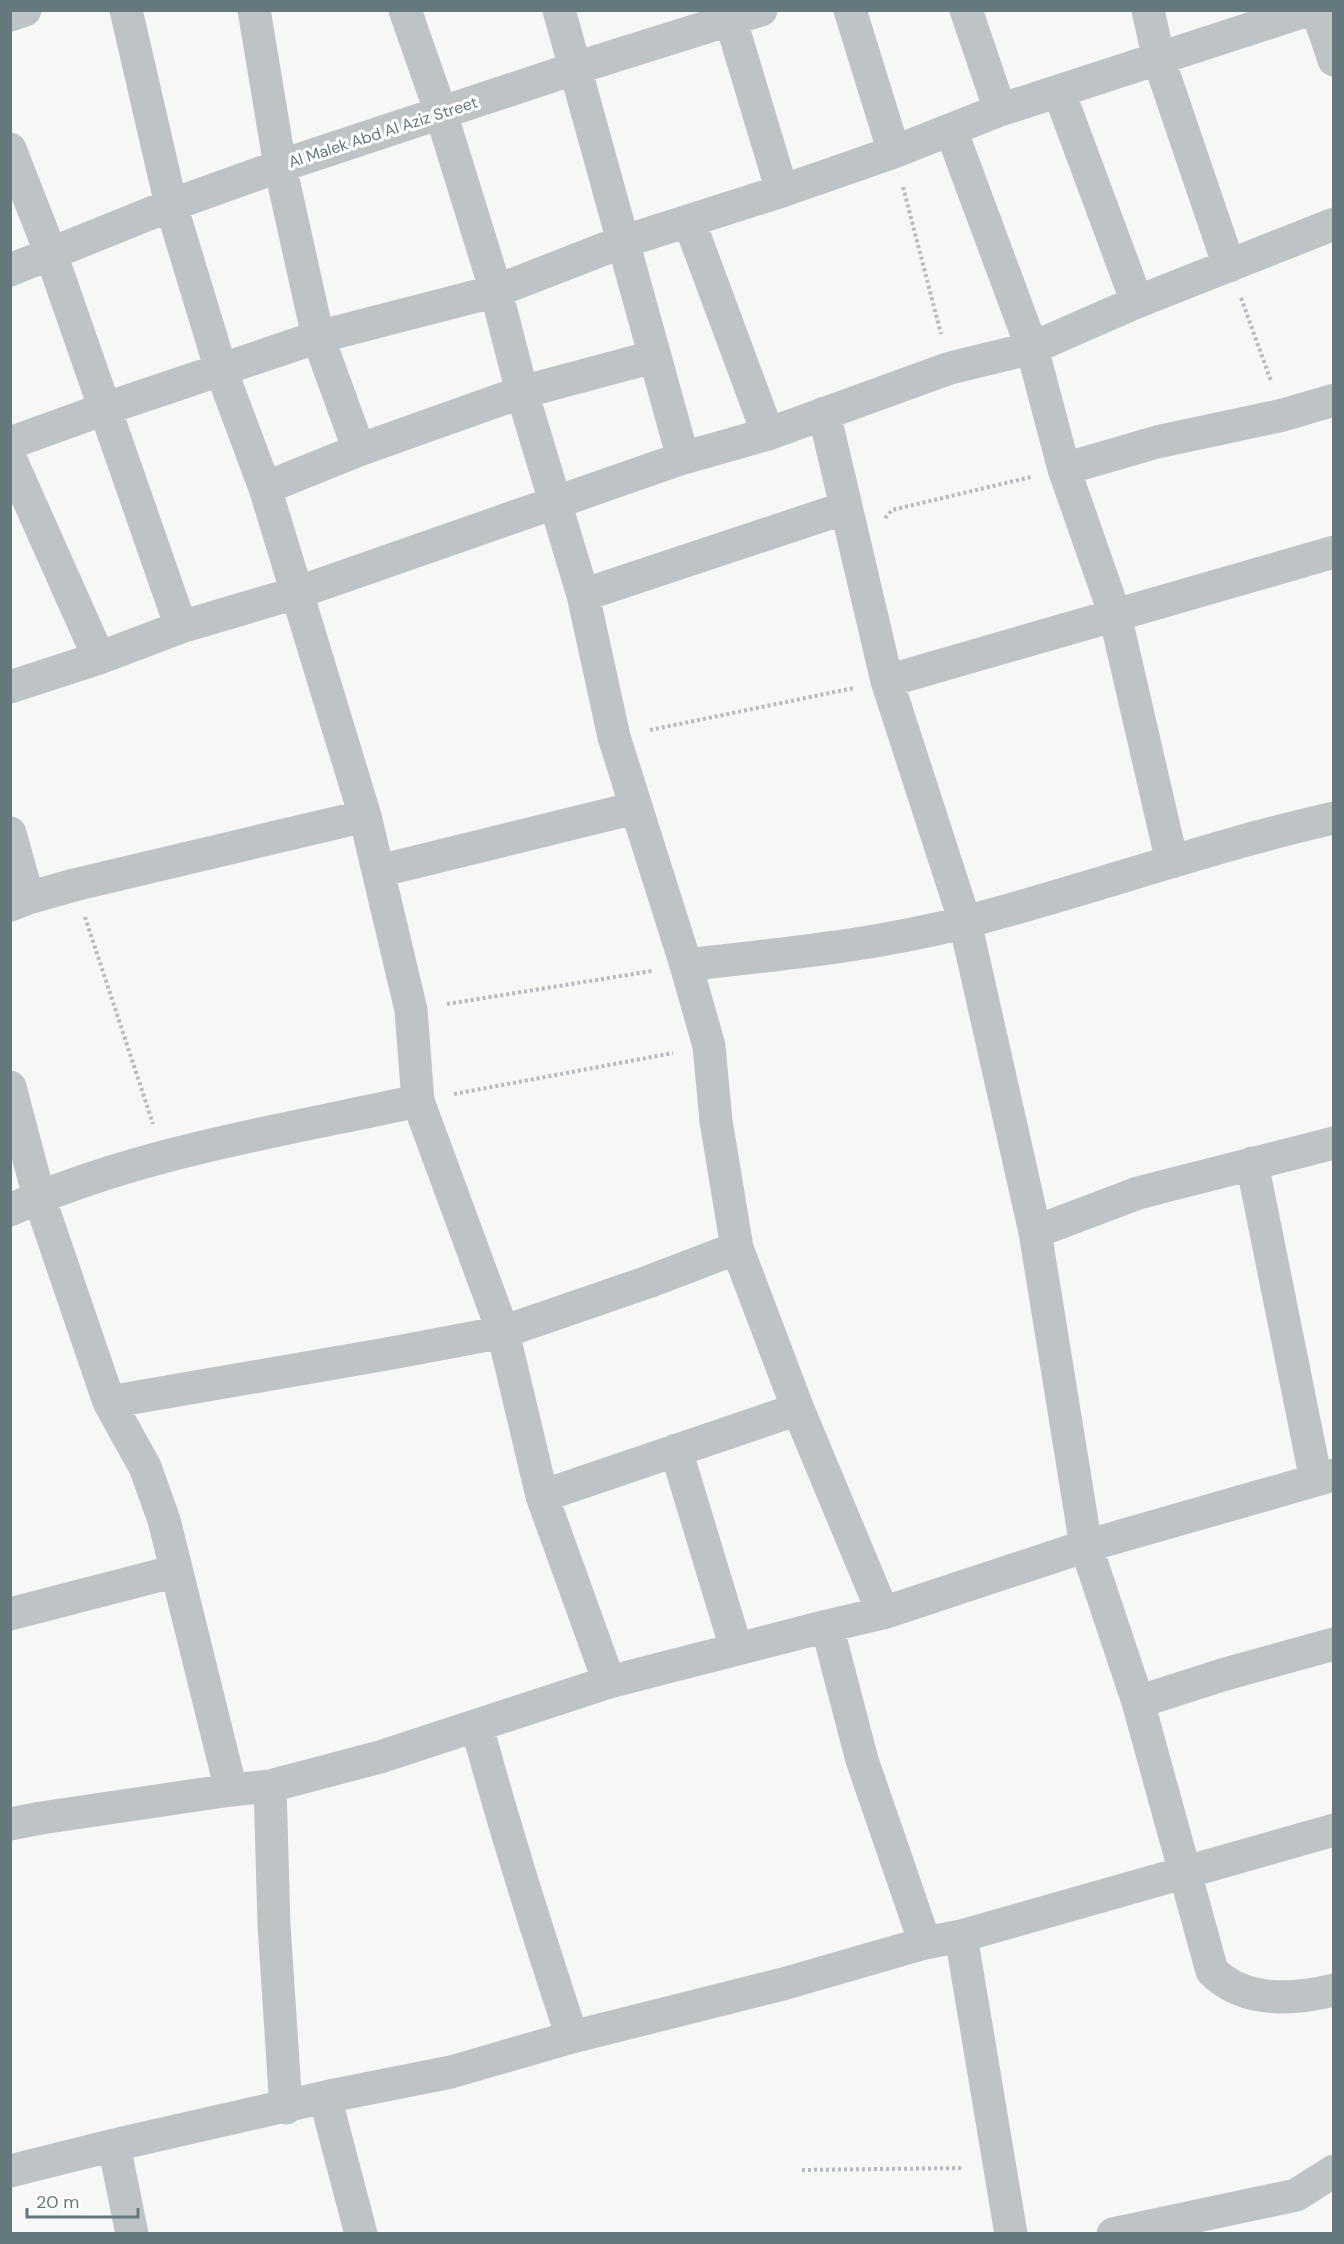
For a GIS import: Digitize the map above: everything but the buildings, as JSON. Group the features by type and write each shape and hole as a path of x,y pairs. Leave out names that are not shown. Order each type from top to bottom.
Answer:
{"street":[{"path":"10,15 25,10"},
{"path":"126,10 171,205 221,370 264,488 365,816 411,1010 418,1101 503,1332 542,1496 609,1682"},
{"path":"254,10 280,166 318,337 359,450"},
{"path":"405,10 441,113 496,291 522,392 583,595 614,737 686,965 709,1046 716,1120 737,1248 798,1409 884,1613"},
{"path":"559,10 682,458"},
{"path":"850,10 894,152"},
{"path":"966,10 1000,110"},
{"path":"1148,10 1159,60 1229,266"},
{"path":"10,443 318,337 496,291 622,242 782,191 894,152 1000,110 1308,10"},
{"path":"1317,10 1334,60"},
{"path":"746,16 782,191"},
{"name":"Al Malek Abd Al Aziz Street","path":"10,270 171,205 280,166 576,68 746,16"},
{"path":"1059,92 1137,302"},
{"path":"951,130 1032,348 1064,469 1115,615 1172,862"},
{"path":"10,149 51,254 181,627"},
{"path":"689,221 768,434"},
{"path":"10,687 99,658 181,627 296,593 682,458 768,434 950,368 1032,348 1137,302 1334,224"},
{"path":"264,488 359,450 522,392 653,357"},
{"path":"1064,469 1157,442 1283,415 1334,400"},
{"path":"824,413 887,681 965,922 1035,1232 1086,1546 1138,1702 1212,1971 1224,1982 1256,1995 1296,1997 1334,1990"},
{"path":"10,458 99,658"},
{"path":"583,595 845,508"},
{"path":"887,681 1334,552"},
{"path":"379,871 635,808"},
{"path":"10,833 19,901 74,885 365,816"},
{"path":"686,965 868,944 965,922 1334,818"},
{"path":"10,1087 25,1204 109,1401 145,1467 155,1491 231,1790"},
{"path":"25,1204 164,1156 418,1101"},
{"path":"1035,1232 1138,1193 1334,1143"},
{"path":"10,1824 270,1786 380,1757 609,1682 736,1648 884,1613 1086,1546 1325,1478 1252,1163"},
{"path":"109,1401 503,1332 648,1282 737,1248"},
{"path":"542,1496 798,1409"},
{"path":"676,1450 736,1648"},
{"path":"10,1614 176,1571"},
{"path":"827,1626 862,1760 925,1943"},
{"path":"1138,1702 1222,1675 1334,1644"},
{"path":"477,1726 523,1888 572,2037"},
{"path":"270,1786 274,1925 286,2108"},
{"path":"10,2171 325,2097 451,2072 572,2037 783,1984 925,1943 961,1936 1187,1874 1334,1830"},
{"path":"961,1936 1011,2234"},
{"path":"325,2097 361,2234"},
{"path":"114,2145 132,2234"},
{"path":"1113,2234 1296,2195 1334,2171"},
{"path":"1296,2195 1334,2201"}],"path":[{"path":"894,152 950,368"},
{"path":"1229,266 1283,415"},
{"path":"856,553 892,510 1064,469"},
{"path":"614,737 887,681"},
{"path":"74,885 164,1156"},
{"path":"411,1010 686,965"},
{"path":"418,1101 709,1046"},
{"path":"802,2170 1001,2167"}]}
